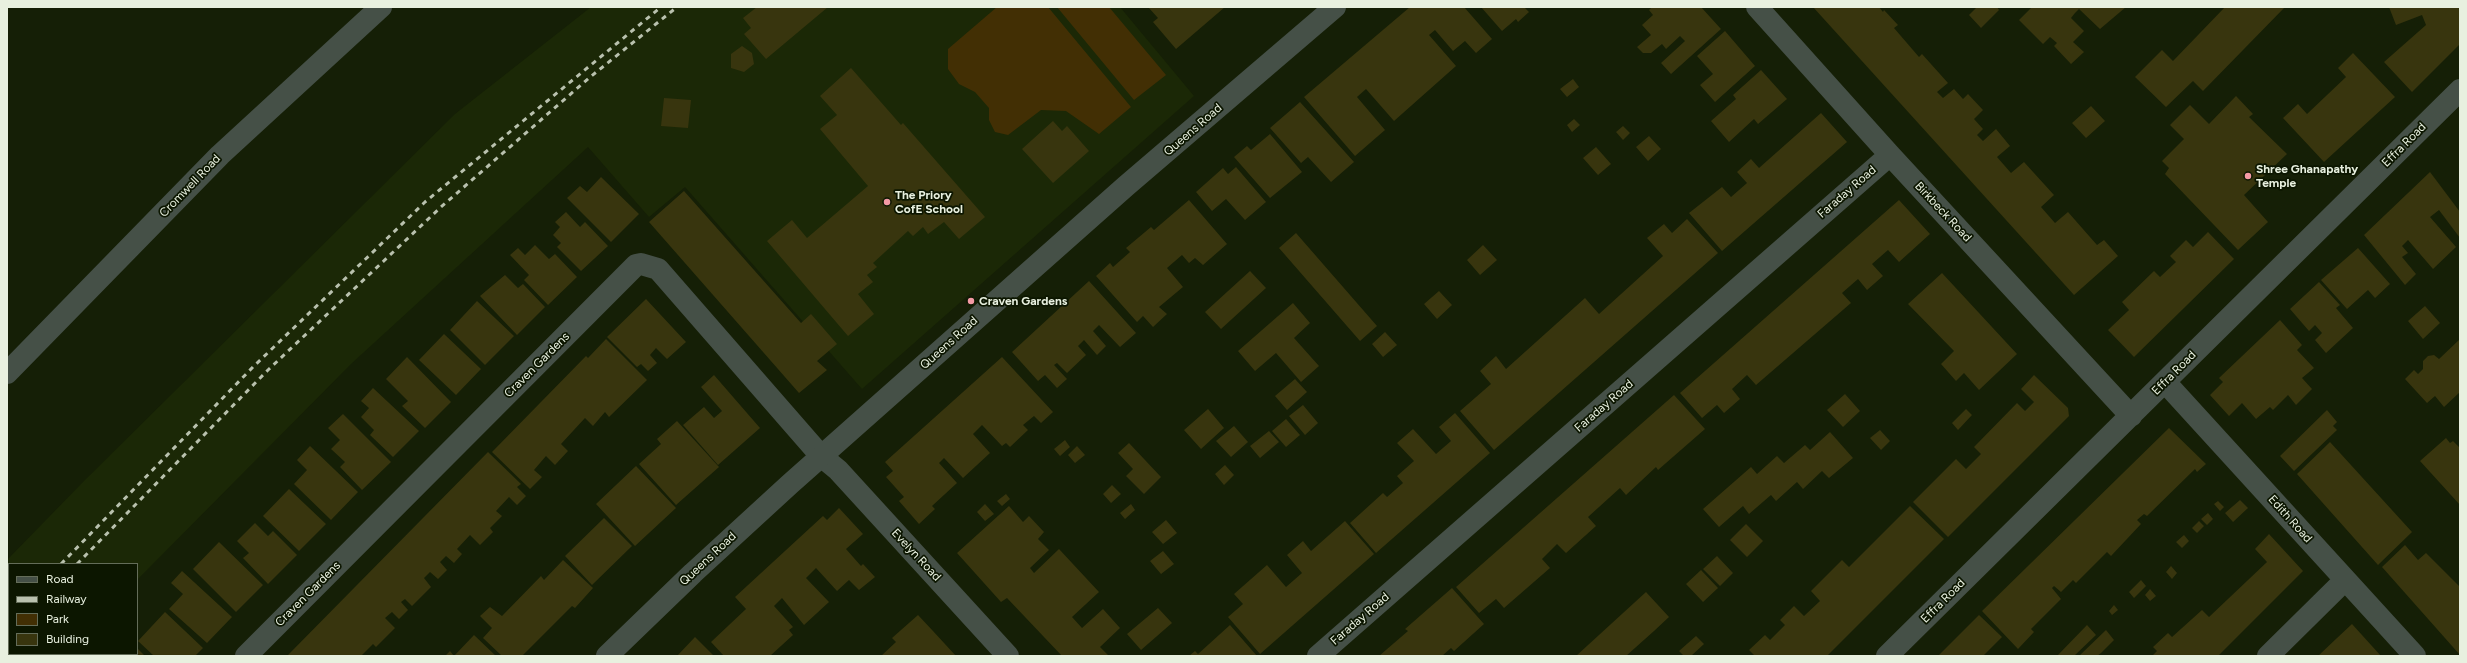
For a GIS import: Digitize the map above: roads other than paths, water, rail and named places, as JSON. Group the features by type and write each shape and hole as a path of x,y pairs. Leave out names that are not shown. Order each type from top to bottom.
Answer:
{"street":[{"name":"Cromwell Road","path":"7,373 220,155 380,7"},
{"name":"Queens Road","path":"607,656 693,573 821,456 1126,186 1335,7"},
{"name":"Birkbeck Road","path":"1757,7 1890,155 2131,416"},
{"name":"Effra Road","path":"1887,656 2460,90"},
{"name":"Faraday Road","path":"1318,656 1890,155"},
{"name":"Craven Gardens","path":"246,656 636,265 646,265 658,269 821,456"},
{"name":"Edith Road","path":"2165,382 2415,656"},
{"name":"Evelyn Road","path":"821,456 838,470 1008,656"},
{"path":"2268,656 2345,580"}],"railway":[{"path":"62,563 253,367 425,202 661,7"},
{"path":"78,563 268,370 441,207 589,78 677,7"}],"place":[{"name":"Shree Ghanapathy Temple","path":"2248,176"},
{"name":"The Priory CofE School","path":"887,202"},
{"name":"Craven Gardens","path":"971,301"}]}
